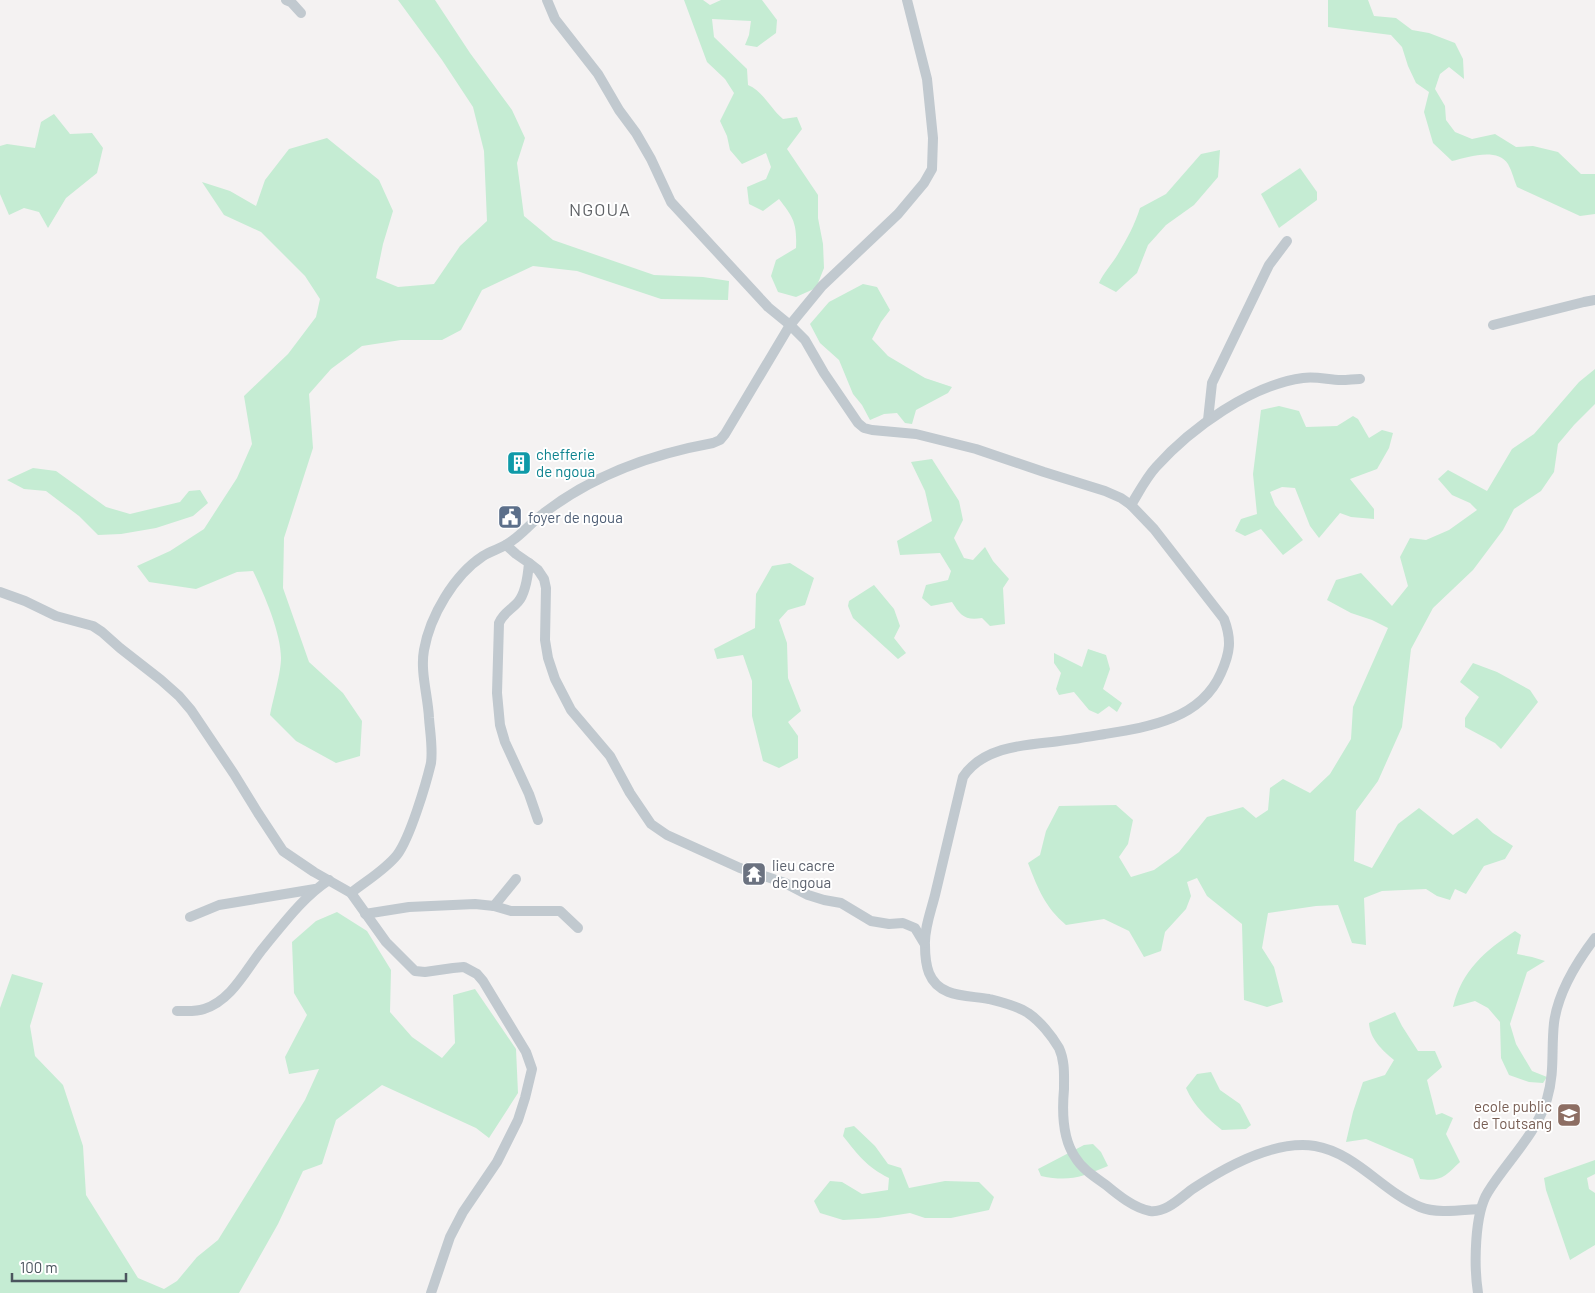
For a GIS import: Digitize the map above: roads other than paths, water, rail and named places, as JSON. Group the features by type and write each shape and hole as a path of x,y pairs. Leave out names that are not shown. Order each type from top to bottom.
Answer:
{"street":[{"path":"286,0 291,2 301,13"},
{"path":"547,0 555,19 598,74 619,110 636,133 651,159 671,202 768,307 805,340 858,423 864,428 872,430 916,434 976,449 1105,491 1131,505 1170,547 1224,619 1229,632 1230,648 1219,678 1209,694 1182,714 1163,722 1139,728 1023,744 986,756 970,767 964,777 924,943"},
{"path":"351,893 386,866 398,854 411,827 431,762 423,662 424,650 439,607 450,589 483,556 506,545 543,513 571,494 603,477 644,460 720,440 790,325 822,286 898,214 924,183 932,169 933,138 927,79 907,0"},
{"path":"1208,420 1212,382 1269,265 1287,242"},
{"path":"1493,325 1595,300"},
{"path":"1131,505 1155,469 1168,454 1208,420 1252,395 1305,377 1342,380 1360,379"},
{"path":"506,545 538,570 544,579 546,588 545,640 548,658 555,679 571,710 610,756 630,793 651,824 674,838 740,868 785,883 808,895 840,903 871,922 903,923 915,928 924,943 929,973 936,985 947,992 990,1000 1028,1013 1046,1030 1059,1048 1064,1073 1064,1121 1066,1135 1073,1153 1084,1168 1119,1195 1140,1207 1152,1211 1163,1209 1242,1160 1274,1149 1312,1146 1326,1148 1339,1155 1421,1208 1436,1210 1480,1209"},
{"path":"529,563 520,600 505,613 498,623 498,709 505,742 529,794 538,820"},
{"path":"0,592 25,601 56,616 93,626 179,696 191,710 234,774 283,851 351,893 386,942 415,971 425,972 464,968 477,974 483,981 526,1052 532,1068 525,1098 509,1140 497,1162 463,1212 450,1237 431,1293"},
{"path":"494,906 516,879"},
{"path":"178,1011 205,1009 226,996 265,945 315,889 329,880"},
{"path":"190,917 219,905 315,889"},
{"path":"365,914 409,907 475,904 494,906 511,911 560,911 578,928"},
{"path":"1478,1293 1476,1267 1480,1209 1487,1193 1529,1137 1547,1100 1553,1074 1554,1022 1560,998 1570,975 1595,938"}],"place":[{"name":"chefferie de ngoua","path":"519,463"},
{"name":"foyer de ngoua","path":"510,517"},
{"name":"lieu cacre de ngoua","path":"754,874"},
{"name":"ecole public de Toutsang","path":"1569,1115"}],"district":[{"name":"NGOUA","path":"600,209"}]}
